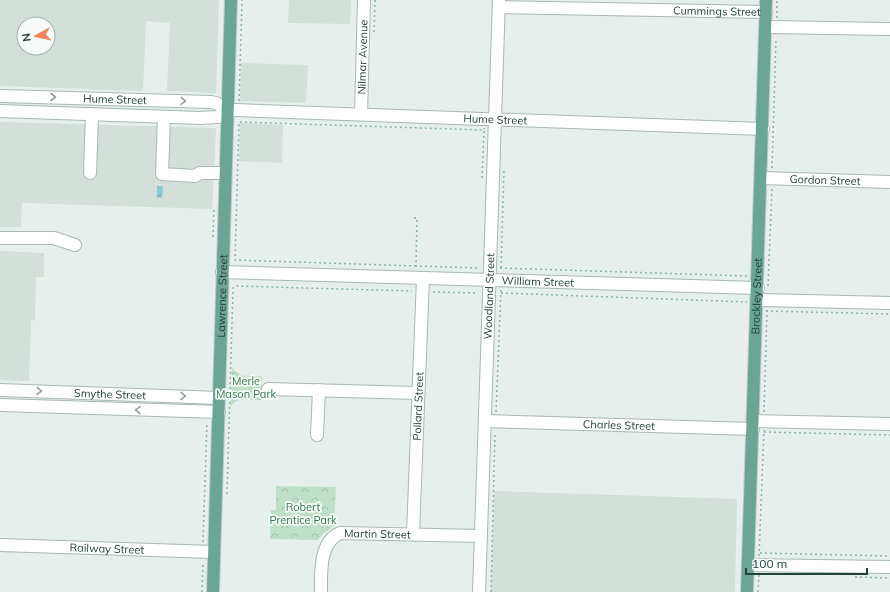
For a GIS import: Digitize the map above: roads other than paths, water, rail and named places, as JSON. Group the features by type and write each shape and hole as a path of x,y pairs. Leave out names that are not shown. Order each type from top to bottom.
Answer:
{"main road":[{"name":"Lawrence Street","path":"213,592 219,412 225,396 222,272 230,0"},
{"name":"Brockley Street","path":"748,592 756,561 759,300 766,179 763,129 771,27 766,6"}],"street":[{"name":"Nilmar Avenue","path":"361,114 364,0"},
{"name":"Cummings Street","path":"499,3 766,6"},
{"name":"Woodland Street","path":"479,592 481,536 490,421 492,277 488,123 499,3"},
{"path":"771,27 890,29"},
{"name":"Hume Street","path":"0,96 200,102 216,103 227,110 361,114 488,123 763,129"},
{"path":"34,97 34,112"},
{"path":"130,99 130,115"},
{"path":"200,102 200,118"},
{"name":"Hume Street","path":"0,111 200,118 218,117 227,110"},
{"path":"90,173 92,114"},
{"path":"164,117 162,174 195,176 200,172 225,173"},
{"name":"Gordon Street","path":"766,179 890,182"},
{"path":"0,238 54,238 75,245"},
{"name":"William Street","path":"222,272 422,278 492,277 759,300 890,303"},
{"name":"Pollard Street","path":"413,534 422,278"},
{"path":"268,389 418,393"},
{"path":"0,390 0,405"},
{"name":"Smythe Street","path":"0,390 163,396 225,396"},
{"path":"317,435 319,390"},
{"path":"162,410 163,396"},
{"name":"Smythe Street","path":"0,405 219,412"},
{"name":"Charles Street","path":"490,421 758,426 890,424"},
{"name":"Martin Street","path":"321,592 325,551 333,536 346,533 481,536"},
{"name":"Railway Street","path":"0,545 214,552"},
{"path":"756,561 890,567"}],"water":[{"path":"157,186 163,186 162,198 157,197"}],"park label":[{"name":"Merle Mason Park","path":"246,387"},
{"name":"Robert Prentice Park","path":"303,513"}]}
